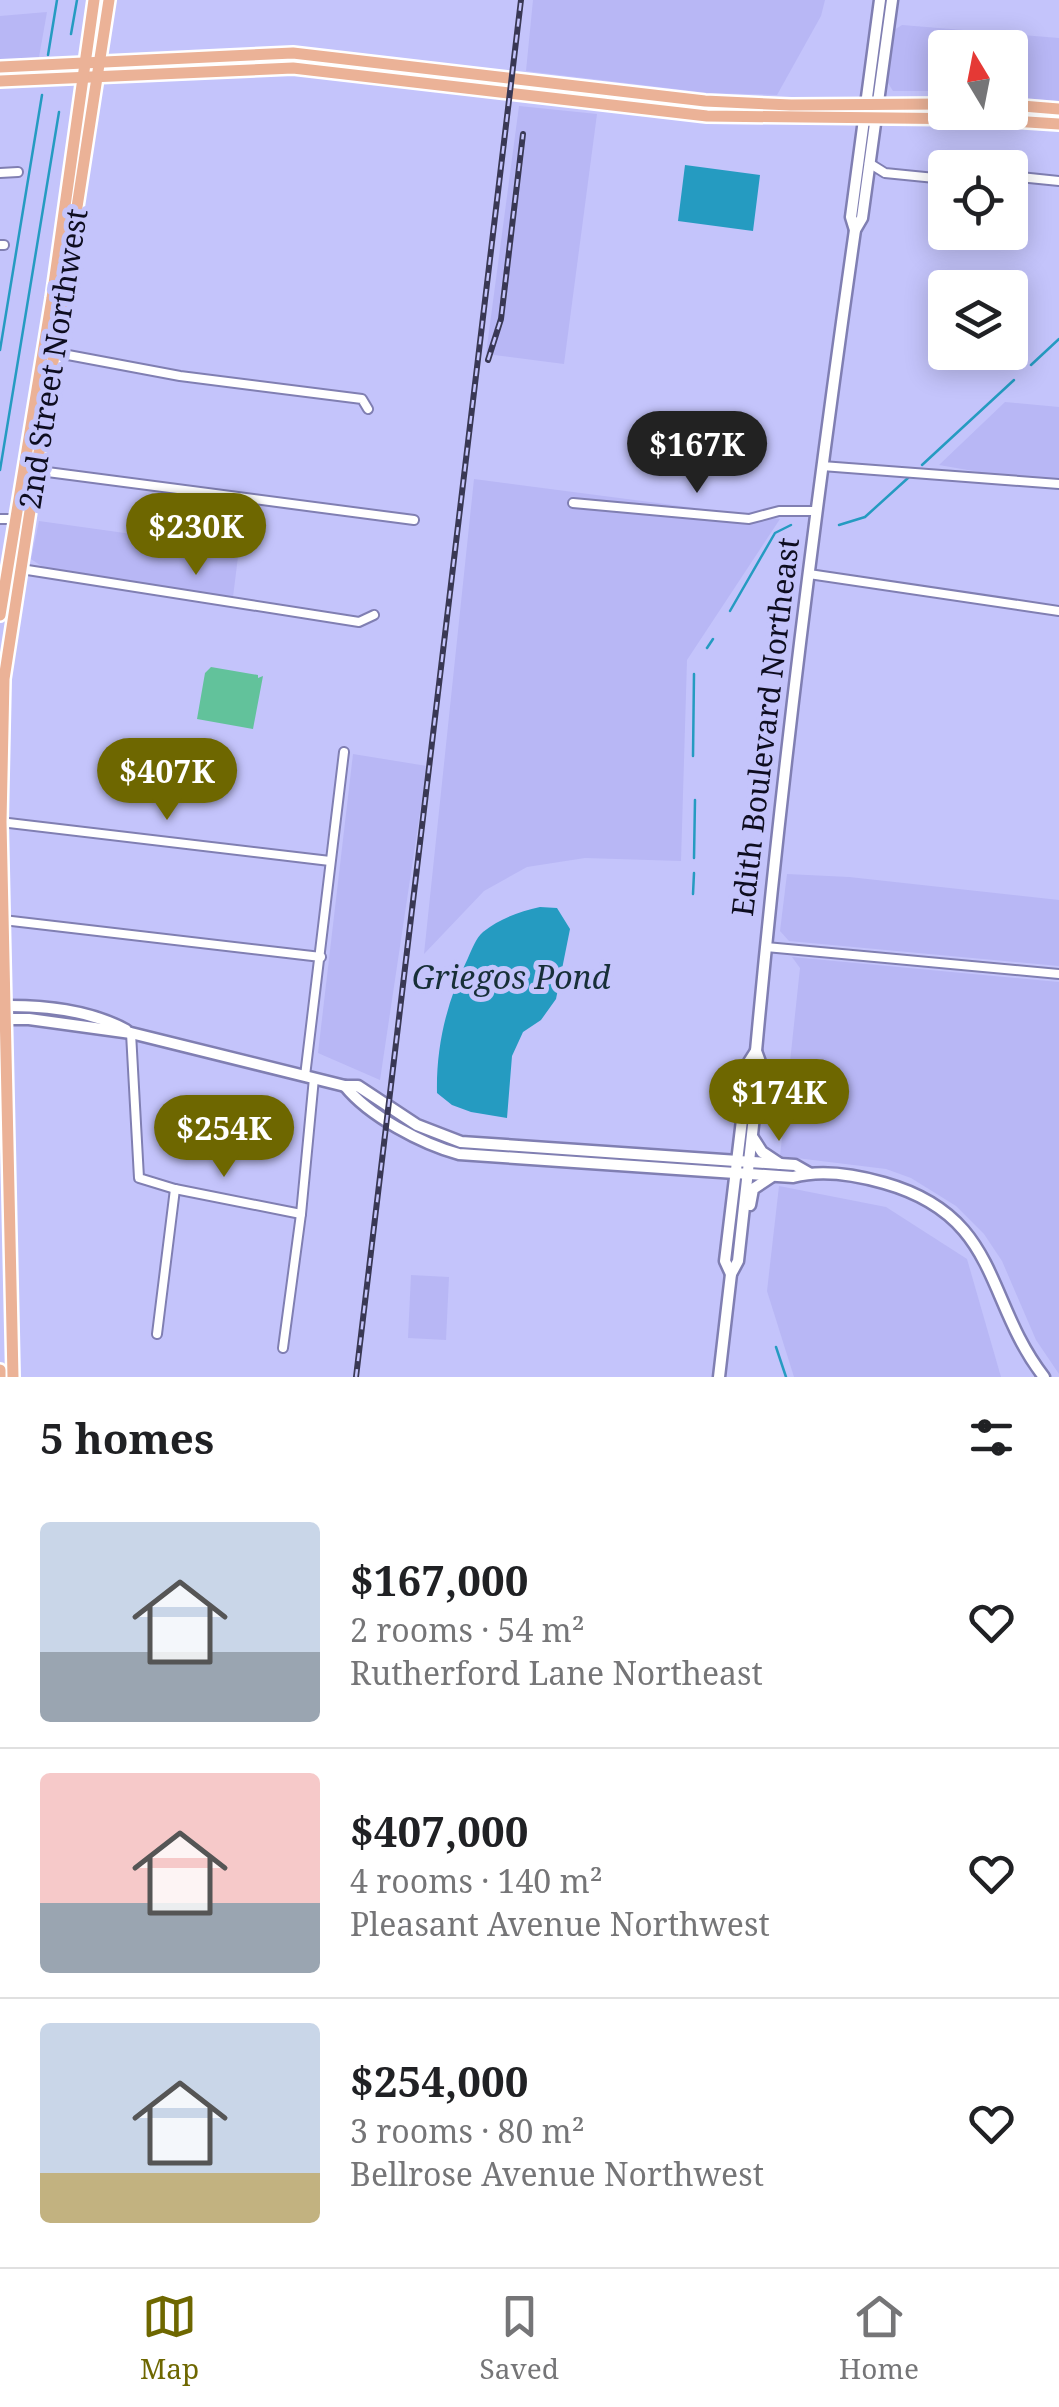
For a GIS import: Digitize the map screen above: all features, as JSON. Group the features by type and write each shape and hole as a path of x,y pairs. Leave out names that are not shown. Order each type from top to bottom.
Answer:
{"main road":[{"name":"2nd Street Northwest","path":"50,352 94,0"},
{"name":"2nd Street Northwest","path":"0,615 2,586 30,469 99,78 109,0"},
{"path":"0,67 293,53 705,101 928,104"},
{"path":"0,81 293,68 716,117 978,119 1059,124"},
{"path":"1028,107 1059,109"},
{"name":"2nd Street Northwest","path":"13,1377 0,822 4,679 22,569 30,469"}],"street":[{"name":"Edith Boulevard Northeast","path":"855,230 850,217 870,120 880,0"},
{"name":"Edith Boulevard Northeast","path":"872,104 892,0"},
{"name":"Edith Boulevard Northeast","path":"719,1377 730,1280 738,1261 760,1062 756,1052 766,947 816,510 855,230 862,218 870,120"},
{"path":"869,163 885,173 928,177"},
{"path":"0,173 18,172"},
{"path":"1028,178 1059,181"},
{"path":"50,352 180,376 362,399 368,408"},
{"path":"822,466 1059,484"},
{"path":"30,469 414,520"},
{"path":"574,503 749,519 779,510 816,510"},
{"path":"0,518 17,519"},
{"path":"22,569 358,622 374,615"},
{"path":"809,574 1059,611"},
{"path":"283,1348 301,1214 309,1077 344,752"},
{"path":"0,822 330,861"},
{"path":"2,920 321,957"},
{"path":"766,947 1059,974"},
{"path":"2,1012 84,1014 131,1033 344,1086 358,1086 430,1132 461,1142 748,1168 795,1165 809,1173"},
{"path":"131,1033 140,1178 175,1189 301,1214"},
{"name":"Edith Boulevard Northeast","path":"730,1280 725,1261 735,1167 748,1062 756,1052"},
{"path":"344,1086 354,1097 423,1142 459,1154 735,1167"},
{"path":"752,1134 762,1152 781,1164"},
{"path":"748,1168 773,1176 809,1173 860,1178 901,1188 927,1201 950,1218 984,1258 1027,1354 1044,1377"},
{"path":"730,1280 742,1271 754,1188 773,1176"},
{"path":"157,1334 175,1189"}],"shaded area":[{"path":"533,0 825,0 821,16 777,95 709,93 526,71"},
{"path":"47,12 39,57 0,60 0,16"},
{"path":"902,25 962,30 928,30 928,91 893,91 888,83 894,30"},
{"path":"1028,35 1059,38 1059,101 1028,98"},
{"path":"519,106 597,114 564,364 486,354"},
{"path":"1005,402 1059,407 1059,486 939,465"},
{"path":"474,479 780,519 687,660 681,861 585,858 527,867 484,891 424,954"},
{"path":"39,521 239,549 233,597 49,571 31,559"},
{"path":"353,754 427,766 380,1080 318,1053"},
{"path":"787,874 1059,900 1059,966 789,941 780,931"},
{"path":"792,957 1059,982 1059,1374 1036,1340 1002,1261 984,1234 956,1206 911,1178 886,1169 780,1156 800,968"},
{"path":"779,1186 886,1207 967,1259 1001,1377 794,1377 767,1291"},
{"path":"411,1275 449,1277 446,1340 408,1338"}],"green space":[{"path":"211,667 263,676 253,729 197,719 205,673"}],"water":[{"path":"685,165 760,175 753,231 678,221"},
{"name":"Griegos Pond","path":"540,907 557,908 570,929 556,999 541,1020 523,1032 512,1056 507,1118 452,1105 437,1093 438,1058 449,1007 474,944 496,923"}],"waterway":[{"path":"48,55 57,0"},
{"path":"71,34 77,0"},
{"path":"0,350 42,95"},
{"path":"0,470 59,112"},
{"path":"1031,365 1059,339"},
{"path":"922,465 1014,380"},
{"path":"839,525 865,517 908,478"},
{"path":"730,611 775,533 791,525"},
{"path":"707,648 713,639"},
{"path":"693,756 694,674"},
{"path":"694,858 695,800"},
{"path":"693,894 694,873"},
{"path":"776,1347 786,1377"}],"railway":[{"path":"356,1377 521,0"},
{"path":"488,360 501,319 523,134"}]}
